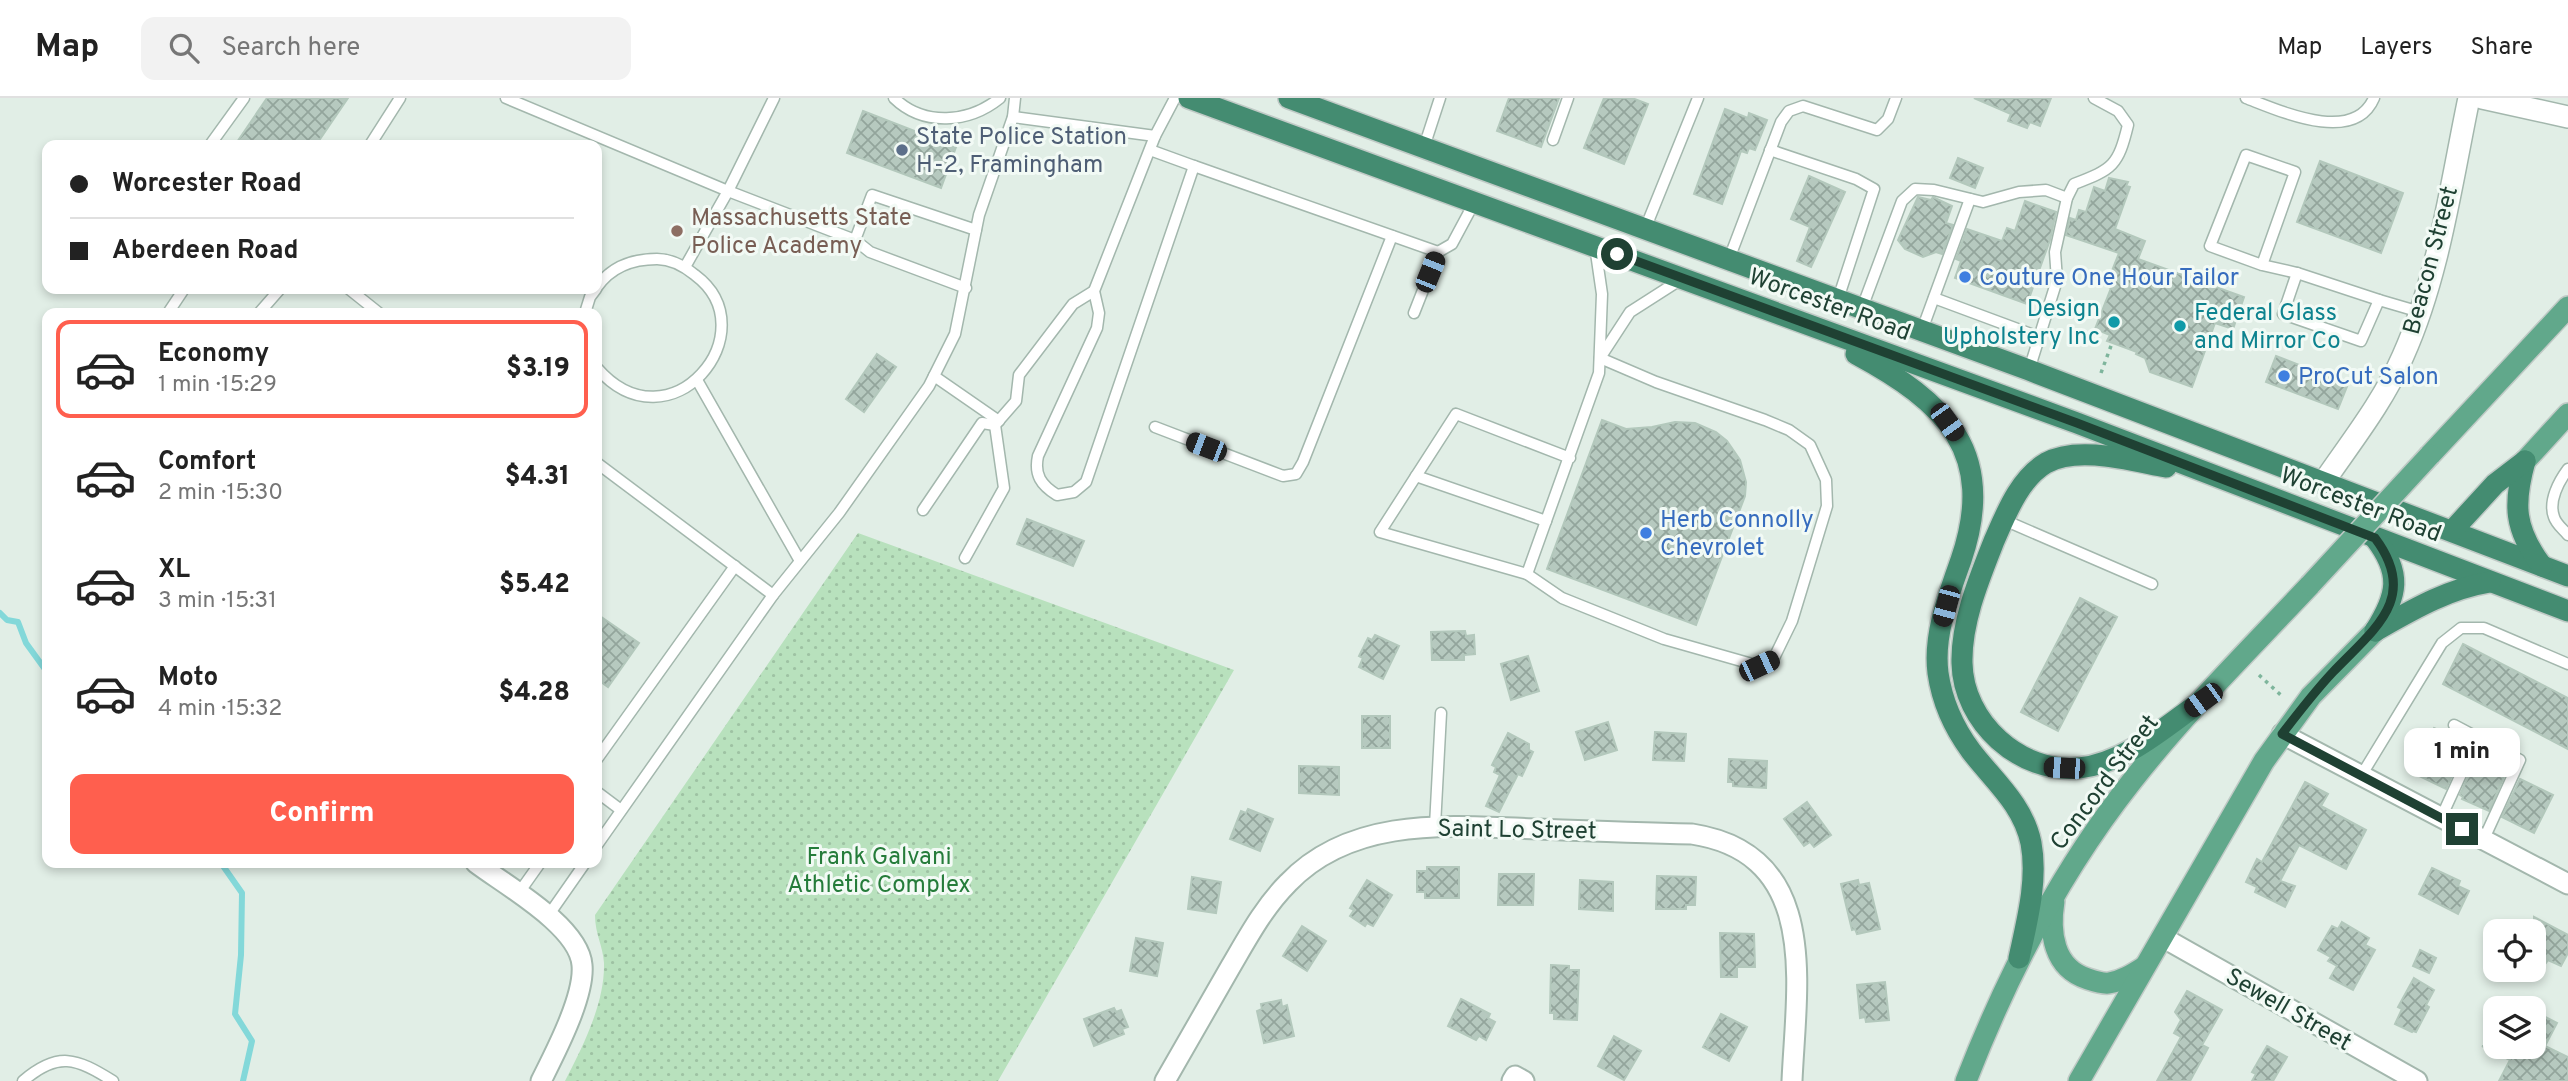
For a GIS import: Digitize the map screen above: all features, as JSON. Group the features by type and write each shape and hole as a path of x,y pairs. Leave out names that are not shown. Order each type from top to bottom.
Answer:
{"highway":[{"name":"Worcester Road","path":"1189,98 1783,315 2568,611"},
{"name":"Worcester Road","path":"1290,98 2029,370 2568,576"},
{"path":"1783,315 1887,370 1914,389 1938,409 1967,457 1973,510 1968,537 1942,620 1938,672 1955,726 1971,751 2014,801 2025,822 2031,843 2031,894 2019,958"},
{"path":"2203,700 2135,747 2108,761 2079,768 2050,767 2025,760 1999,742 1980,719 1961,666 1971,606 2003,520 2028,479 2048,462 2060,458 2096,456 2121,458 2222,479"},
{"path":"2452,531 2495,484 2525,461"},
{"path":"2525,461 2519,482 2517,517 2527,545 2542,566"},
{"path":"2375,538 2391,563 2394,589 2385,616 2375,631"},
{"path":"2375,631 2434,599 2466,586 2490,582"}],"main road":[{"name":"Concord Street","path":"1966,1081 2019,958 2055,892 2091,836 2133,779 2568,307"},
{"path":"2525,461 2568,414"},
{"path":"2079,1081 2243,795 2282,734 2311,696 2375,631"},
{"path":"2055,892 2051,930 2054,948 2066,966 2084,977 2106,984 2124,979 2144,967"}],"street":[{"name":"Beacon Street","path":"2323,483 2388,386 2420,312 2433,265 2469,98"},
{"path":"2482,98 2568,117"},
{"path":"2282,734 2568,884"},
{"name":"Saint Lo Street","path":"1165,1081 1256,923 1288,882 1318,859 1353,841 1378,833 1435,826 1692,834 1731,844 1750,857 1777,887 1794,928 1797,963 1792,1081"},
{"path":"482,868 548,916 579,951 581,980 568,1023 541,1081"},
{"name":"Sewell Street","path":"2161,937 2417,1081"}],"lane":[{"path":"214,140 244,98"},
{"path":"373,140 400,98"},
{"path":"506,98 529,102 728,191 855,240 870,252 966,288"},
{"path":"685,267 728,191 774,98"},
{"path":"894,98 904,108 928,117 952,119 971,116 1000,98"},
{"path":"602,838 774,595 839,513 934,376 955,334 979,215 1013,117 1015,98"},
{"path":"1175,98 1155,136 1094,291 1099,313 1097,328 1038,456 1035,469 1043,486 1057,495 1074,492 1086,482 1194,166"},
{"path":"1424,147 1440,98"},
{"path":"1553,140 1568,98"},
{"path":"1645,229 1698,98"},
{"path":"1729,259 1781,122 1789,111 1804,106 1877,130 1888,119 1896,98"},
{"path":"2029,370 2057,280 2054,251 2067,198 2074,184 2104,173 2120,156 2128,125 2118,111 2094,98"},
{"path":"2246,98 2291,115 2336,123 2356,119 2374,98"},
{"path":"1013,117 1155,136"},
{"path":"1150,150 1438,252"},
{"path":"1770,150 1856,178 1874,189 1838,299"},
{"path":"2262,265 2295,172 2246,155 2210,246 2262,265 2297,273 2420,312"},
{"path":"1862,308 1902,201 1915,189 1934,190 1983,202 2020,192 2046,190 2067,198"},
{"path":"855,240 872,195 976,230"},
{"path":"1922,330 1970,199"},
{"path":"1414,313 1438,252 1452,244 1474,202"},
{"path":"1155,427 1283,476 1296,474 1308,451 1392,236"},
{"path":"1527,574 1599,373 1602,293 1595,246"},
{"path":"602,280 621,266 642,259 664,259 685,267 703,281 715,299 721,321 720,343 712,364 697,380 677,393 653,397 630,393 609,382 602,374"},
{"path":"2297,273 2283,314 2361,341 2379,300"},
{"path":"1600,358 1630,312 1683,278"},
{"path":"965,558 1004,488 997,423 1016,401 1019,375 1073,304 1094,291"},
{"path":"263,308 276,294"},
{"path":"355,294 373,308"},
{"path":"1934,298 2039,337"},
{"path":"1570,458 1457,414 1380,531 1527,574 1562,598 1651,634 1759,666 1773,660 1792,621 1827,506 1826,480 1810,445 1789,430 1765,420 1656,382 1600,358"},
{"path":"934,376 997,423"},
{"path":"697,380 800,561"},
{"path":"923,510 982,423 997,423"},
{"path":"602,467 774,595"},
{"path":"2568,469 2560,479 2554,496 2553,513 2554,520 2568,535"},
{"path":"1416,476 1546,522"},
{"path":"2003,520 2152,584"},
{"path":"602,752 735,566"},
{"path":"2361,776 2435,652 2454,631 2469,627 2484,628 2568,664"},
{"path":"1435,826 1441,713"},
{"path":"2454,725 2520,760 2483,841"},
{"path":"2441,818 2478,737"},
{"path":"602,796 621,810"},
{"path":"518,894 536,868"},
{"path":"548,916 581,868"},
{"path":"23,1081 40,1067 60,1061 76,1062 93,1068 113,1081"}],"path":[{"path":"2101,373 2112,343"},
{"path":"2259,675 2284,698 2292,688"}],"green space":[{"name":"Frank Galvani Athletic Complex","path":"858,533 1234,670 998,1081 565,1081 586,1039 601,993 604,963 595,915"}],"building":[{"path":"267,98 348,98 319,140 238,140"},
{"path":"1509,98 1559,98 1541,147 1497,131"},
{"path":"1604,98 1632,98 1648,104 1624,164 1584,148"},
{"path":"1974,98 2051,98 2040,126 2030,122 2027,128 2008,121 2011,114"},
{"path":"1725,109 1748,118 1749,113 1767,120 1755,150 1749,148 1747,153 1741,151 1722,204 1694,194"},
{"name":"State Police Station H-2, Framingham","path":"863,111 956,147 941,188 847,153"},
{"path":"1958,158 1983,168 1975,188 1950,178"},
{"path":"2320,161 2403,193 2381,253 2297,222"},
{"path":"1809,176 1845,192 1811,267 1797,261 1810,227 1791,219"},
{"path":"2109,178 2128,182 2126,186 2130,187 2115,229 2145,241 2138,259 2244,297 2233,329 2215,323 2192,387 2150,372 2145,358 2136,354 2137,352 2107,341 2110,335 2095,329 2111,288 2106,286 2119,253 2066,235 2070,218 2076,220 2079,210 2086,212 2094,187 2105,191"},
{"path":"1918,197 1931,200 1933,197 1952,206 1946,223 1953,225 1942,254 1936,252 1923,257 1905,249 1898,240"},
{"path":"2025,201 2056,212 2050,240 2027,304 1955,278 1961,261 1956,259 1967,229 2002,241 2007,228 2015,231"},
{"path":"877,354 896,367 864,412 846,399"},
{"path":"2276,356 2348,384 2338,409 2266,382"},
{"name":"Herb Connolly Chevrolet","path":"1602,420 1626,429 1675,422 1695,423 1716,432 1727,441 1740,460 1746,482 1745,496 1696,625 1547,569"},
{"path":"1027,519 1084,541 1073,566 1017,544"},
{"path":"2080,598 2117,617 2058,731 2021,712"},
{"path":"602,617 639,643 608,687 602,683"},
{"path":"1465,631 1466,636 1474,635 1475,654 1464,655 1464,660 1432,660 1431,632"},
{"path":"1375,635 1399,646 1383,679 1359,667 1363,658 1359,656 1368,638 1372,640"},
{"path":"2463,644 2568,698 2568,749 2443,684"},
{"path":"1528,656 1539,691 1511,700 1501,664"},
{"path":"1362,716 1390,716 1390,748 1362,748"},
{"path":"1608,722 1617,750 1585,760 1576,732"},
{"path":"2434,728 2458,740 2454,747 2463,751 2446,789 2413,773"},
{"path":"1655,732 1686,734 1684,761 1653,760"},
{"path":"1508,733 1529,744 1529,750 1533,752 1522,776 1518,774 1499,812 1486,806 1500,775 1494,772 1496,767 1492,765"},
{"path":"2477,757 2506,772 2489,811 2462,799 2460,795"},
{"path":"1729,759 1767,761 1766,788 1733,786 1733,782 1728,782"},
{"path":"1299,766 1339,767 1339,795 1299,793"},
{"path":"2520,779 2553,795 2534,833 2502,817"},
{"path":"2305,782 2328,794 2321,806 2366,830 2346,869 2299,845 2280,881 2295,886 2285,907 2255,892 2257,887 2246,882 2257,859 2262,862"},
{"path":"1807,802 1831,835 1814,847 1810,842 1804,846 1784,819"},
{"path":"1248,809 1273,819 1260,851 1230,839 1241,811 1246,813"},
{"path":"1427,867 1459,867 1459,898 1425,898 1425,892 1417,892 1417,871 1427,871"},
{"path":"2432,868 2460,881 2458,886 2469,891 2458,914 2419,894"},
{"path":"1499,874 1534,874 1533,905 1498,905"},
{"path":"1657,876 1696,877 1695,905 1686,905 1686,909 1656,909"},
{"path":"1192,877 1221,882 1216,913 1188,909"},
{"path":"1367,880 1392,895 1373,926 1367,923 1365,926 1350,916 1354,910 1350,908"},
{"path":"1580,880 1613,882 1613,911 1579,909"},
{"path":"1858,880 1859,885 1869,883 1880,929 1857,934 1855,929 1852,930 1841,884"},
{"path":"2342,922 2369,938 2365,945 2375,950 2353,990 2330,978 2337,966 2328,961 2331,957 2318,950 2332,926 2338,929"},
{"path":"2546,923 2568,935 2568,953 2561,966 2548,960 2546,963"},
{"path":"1302,926 1326,941 1307,971 1283,956"},
{"path":"1720,933 1754,934 1755,967 1737,967 1737,977 1721,977"},
{"path":"1136,938 1163,943 1157,976 1130,971"},
{"path":"2420,950 2436,958 2429,973 2413,966"},
{"path":"1551,965 1569,966 1569,970 1579,970 1577,1020 1554,1019 1554,1013 1550,1013"},
{"path":"2414,978 2434,990 2426,1005 2429,1007 2416,1032 2412,1032 2395,1024 2402,1009 2398,1007"},
{"path":"1885,982 1889,1020 1866,1022 1865,1017 1860,1018 1857,985"},
{"path":"2187,991 2222,1010 2202,1045 2208,1048 2190,1081 2157,1081 2181,1037 2174,1033 2181,1020 2175,1012"},
{"path":"1461,999 1490,1014 1488,1018 1495,1022 1486,1040 1479,1036 1476,1040 1448,1026"},
{"path":"1281,1000 1282,1007 1287,1005 1294,1036 1264,1043 1257,1011 1262,1009 1261,1004"},
{"path":"1114,1008 1116,1012 1121,1010 1128,1027 1122,1029 1124,1034 1094,1046 1084,1019"},
{"path":"1721,1014 1747,1027 1729,1061 1703,1047"},
{"path":"2546,1017 2557,1023 2546,1044"},
{"path":"1614,1036 1641,1051 1624,1080 1598,1066"},
{"path":"2267,1046 2287,1057 2273,1081 2252,1081 2256,1074 2252,1072"},
{"path":"2546,1046 2568,1057 2568,1081 2499,1081 2510,1060 2508,1059 2546,1059"}],"waterway":[{"path":"0,613 7,620 18,622 26,643 42,665"},
{"path":"224,868 242,893 241,955 235,1014 252,1041 243,1081"}],"place":[{"name":"State Police Station H-2, Framingham","path":"902,150"},
{"name":"Massachusetts State Police Academy","path":"677,231"},
{"name":"Couture One Hour Tailor","path":"1965,277"},
{"name":"Design Upholstery Inc","path":"2114,322"},
{"name":"Federal Glass and Mirror Co","path":"2180,326"},
{"name":"ProCut Salon","path":"2284,376"},
{"name":"Herb Connolly Chevrolet","path":"1646,533"}],"route":[{"path":"1617,254 2077,423 2375,538 2391,563 2394,577 2394,589 2385,616 2375,631 2311,696 2282,734 2462,829"}]}
